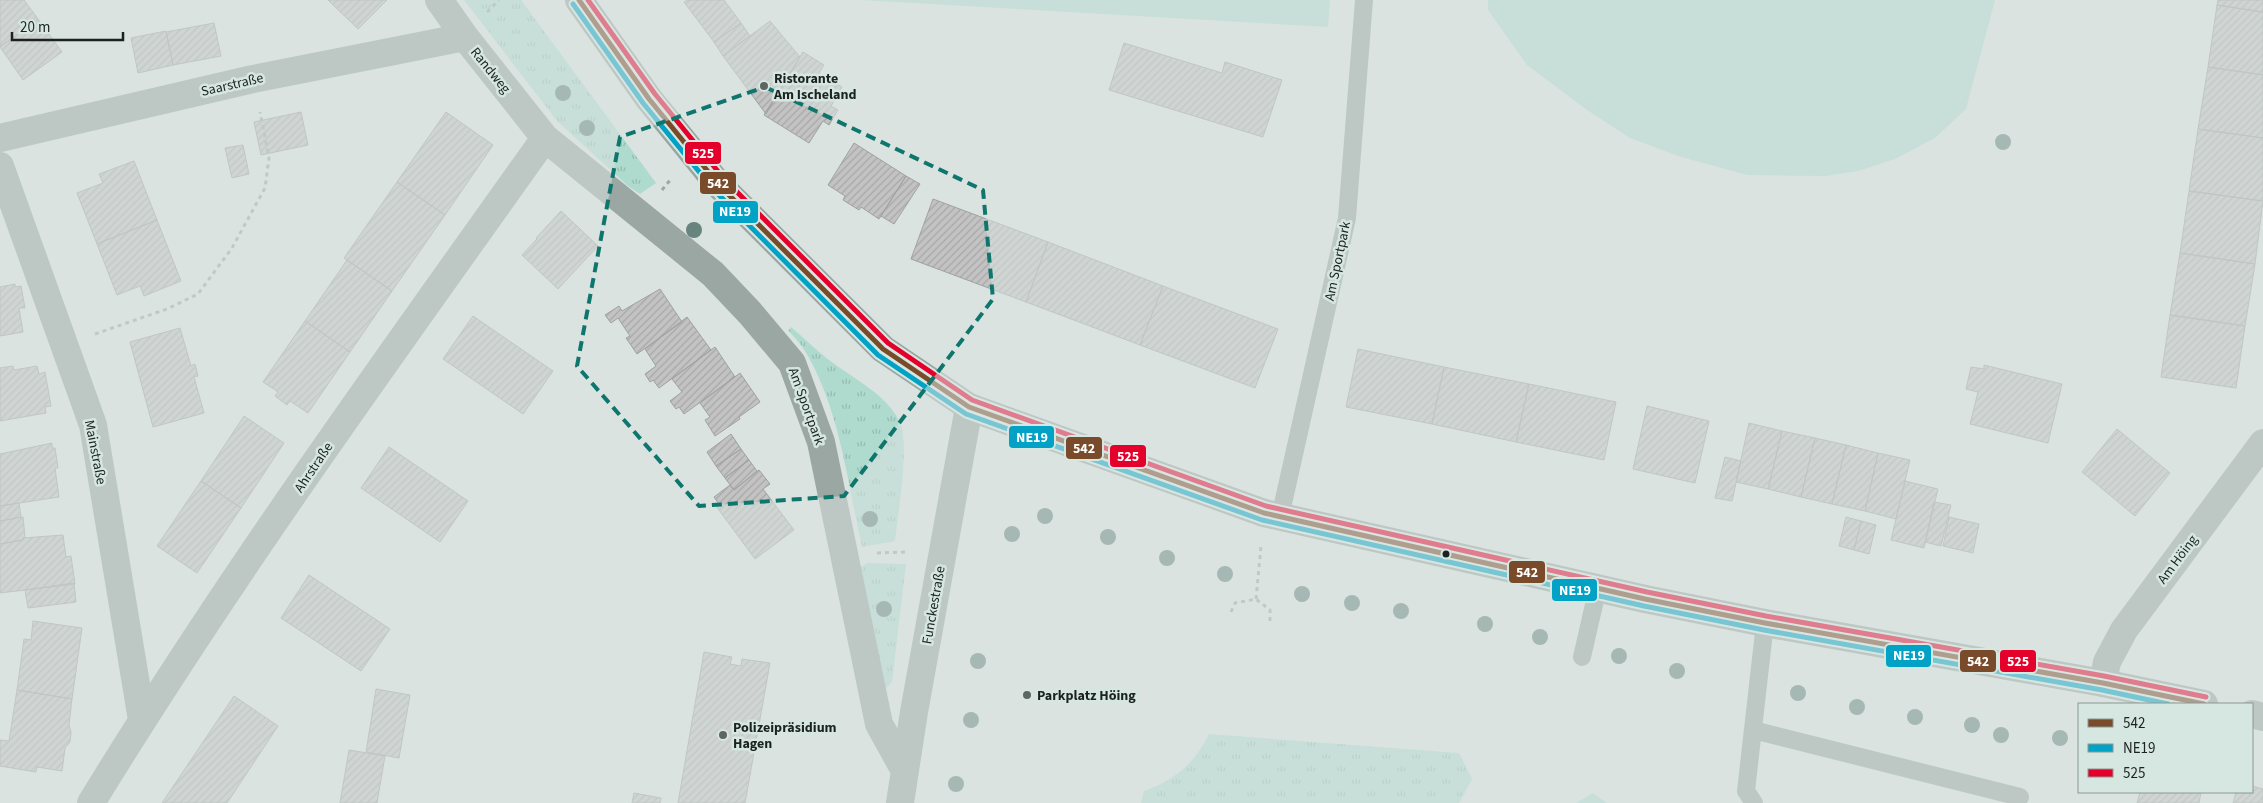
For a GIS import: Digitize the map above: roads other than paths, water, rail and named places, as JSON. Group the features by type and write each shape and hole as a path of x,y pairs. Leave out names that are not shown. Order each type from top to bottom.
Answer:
{"main road":[{"path":"579,0 649,98 719,185 883,349 969,407 1272,515 1645,599 1765,623 2103,683 2199,703"}],"street":[{"name":"Randweg","path":"439,0 465,37 546,138"},
{"name":"Saarstraße","path":"0,138 253,79 465,37"},
{"name":"Am Sportpark","path":"546,138 712,274 750,313 792,363 821,442 879,724 905,771"},
{"name":"Ahrstraße","path":"92,803 142,720 344,420 546,138"},
{"name":"Mainstraße","path":"0,166 93,425 142,720"},
{"name":"Funckestraße","path":"900,803 914,712 969,407"},
{"name":"Am Höing","path":"2103,683 2107,662 2124,630 2263,443"}],"lane":[{"name":"Am Sportpark","path":"1272,515 1347,218 1364,0"},
{"path":"1582,657 1598,587"},
{"path":"1754,803 1746,791 1765,623"},
{"path":"1753,730 2020,797"}],"place":[{"name":"Ristorante Am Ischeland","path":"764,86"},
{"name":"Parkplatz Höing","path":"1027,695"},
{"name":"Polizeipräsidium Hagen","path":"723,735"}]}
